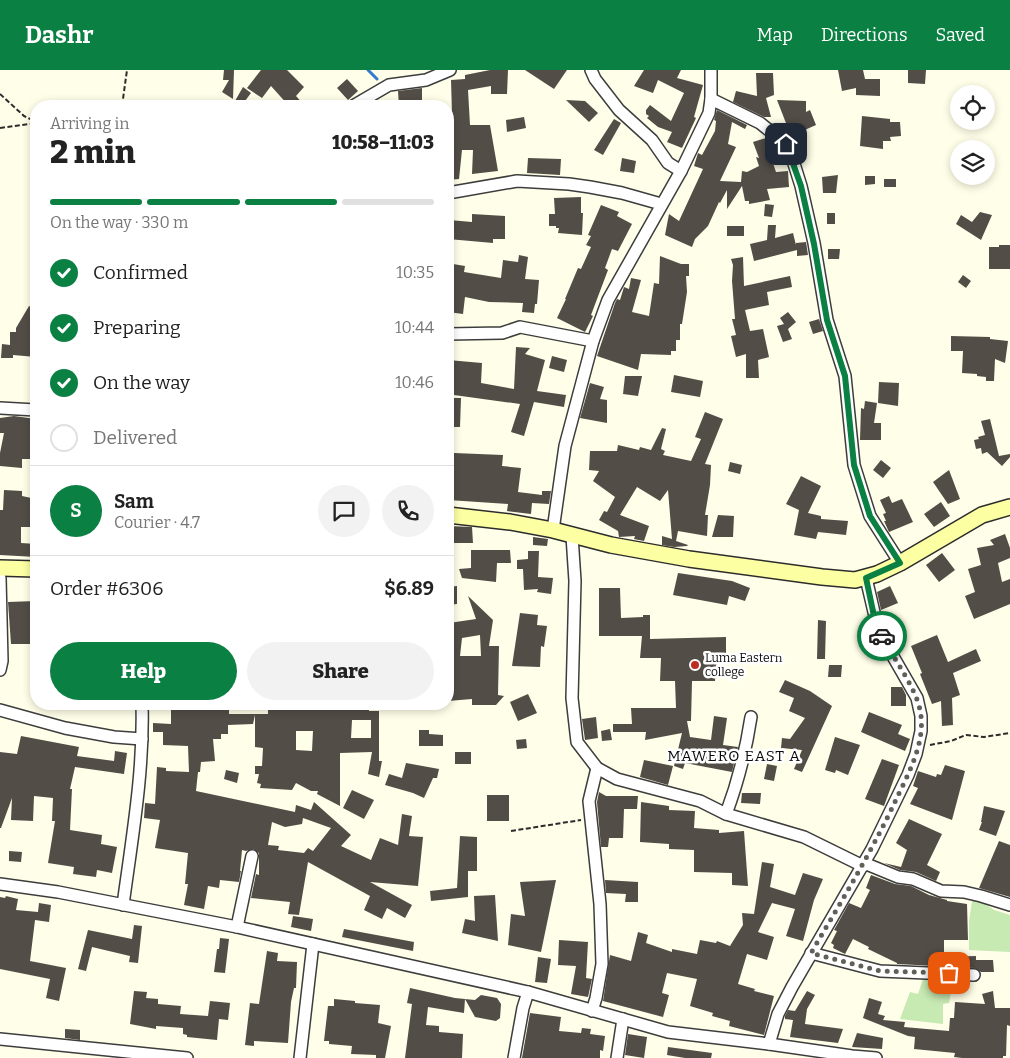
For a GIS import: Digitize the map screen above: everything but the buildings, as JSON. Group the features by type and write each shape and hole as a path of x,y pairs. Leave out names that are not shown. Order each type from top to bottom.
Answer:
{"street":[{"path":"363,100 389,85 426,80 450,70"},
{"path":"591,70 595,79 619,110 652,140 668,163 681,171"},
{"path":"553,530 565,446 593,341 608,300 681,171 708,113 712,99 711,70"},
{"path":"712,99 760,124 786,144 790,151 801,186 814,244 827,320 845,376 854,465 870,516 900,563"},
{"path":"454,193 517,182 583,186 622,193 661,204"},
{"path":"454,334 502,333 520,327 593,341"},
{"path":"0,408 30,410"},
{"path":"454,516 510,522 553,530 612,545 689,559 839,580 866,578 900,563 982,515 1010,507"},
{"path":"572,536 575,581 572,698 577,742 597,768 617,779 700,801 726,814 804,837 864,865 898,877 914,878 941,891 981,896 1010,905"},
{"path":"0,568 30,569"},
{"path":"0,578 2,661 0,670"},
{"path":"769,1044 778,1014 811,953 864,865 908,775 918,745 922,722 919,704 877,625 866,578"},
{"path":"0,710 65,728 114,737 142,739"},
{"path":"122,905 140,775 142,710"},
{"path":"726,814 737,784 751,717"},
{"path":"592,1011 602,964 600,904 589,801 597,768"},
{"path":"236,927 252,856"},
{"path":"0,884 58,892 313,944 528,992 668,1032 876,1058"},
{"path":"300,1058 313,944"},
{"path":"811,953 880,971 974,975"},
{"path":"514,1058 523,1008 528,992"},
{"path":"617,1058 623,1019"},
{"path":"0,1039 63,1052 187,1058"}],"path":[{"path":"123,100 126,70"},
{"path":"0,94 30,120"},
{"path":"0,128 30,124"},
{"path":"918,745 951,741 966,735 984,737 1010,733"},
{"path":"512,831 590,818"}],"green space":[{"path":"973,895 994,910 1010,915 1010,952 969,950 969,921"},
{"path":"923,979 953,982 949,1003 943,1004 943,1024 900,1019 910,992 918,994"}],"waterway":[{"path":"368,70 377,79"}],"way so far":[{"path":"882,636 917,698 922,722 916,754 908,775 872,849 811,953 880,971 949,973"}],"place":[{"name":"Luma Eastern college","path":"695,665"}],"district":[{"name":"MAWERO EAST A","path":"734,756"}],"route":[{"path":"786,144 801,186 814,244 830,333 845,376 854,465 870,516 900,563 866,578 874,616 882,636"}]}
